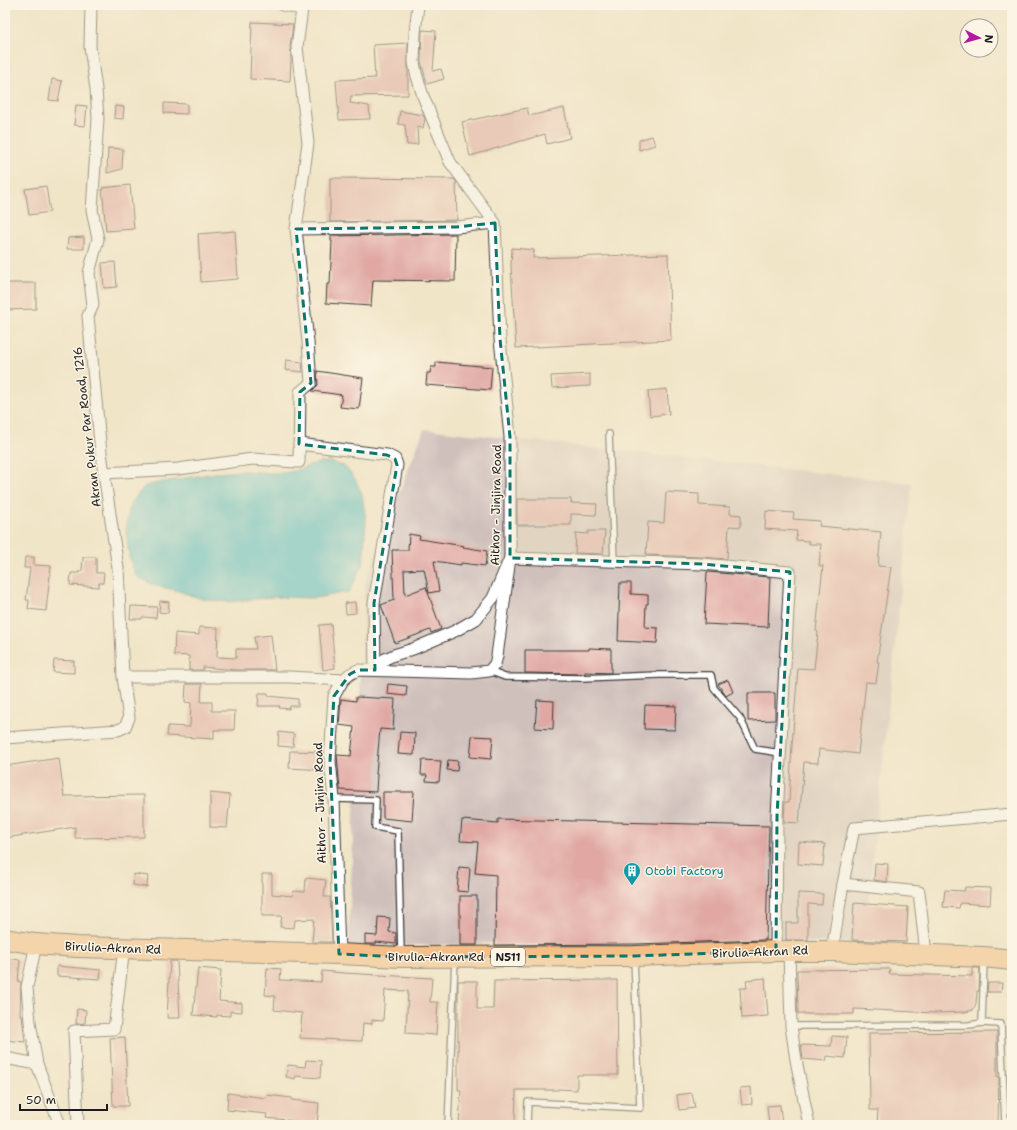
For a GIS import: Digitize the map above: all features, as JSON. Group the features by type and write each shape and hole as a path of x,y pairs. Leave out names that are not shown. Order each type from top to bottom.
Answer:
{"highway":[{"name":"Birulia-Akran Rd","path":"5,938 36,944 77,947 401,957 634,956 832,950 984,957 1012,960"}],"street":[{"name":"Akran Pukur Par Road, 1216","path":"5,738 118,730 125,726 129,718 123,677 118,568 104,473 88,316 93,305 89,273 98,239 92,210 98,120 96,89 90,47 91,5"},
{"path":"104,473 178,469 253,459 299,462 300,392 311,383 296,229 308,143 297,47 302,9 282,5"},
{"path":"418,5 414,62 422,96 450,162 495,223"},
{"path":"296,229 456,227 495,223"},
{"name":"Aithor - Jinjira Road","path":"489,671 495,664 497,656 510,558 510,437 500,339 495,223"},
{"path":"300,444 387,456 395,459 397,465 374,603 375,670"},
{"path":"375,670 385,659 455,631 476,619 493,598 510,558 702,564 790,572 777,816 783,951 796,1060 809,1125"},
{"path":"123,677 290,677 343,680 358,670 471,673 489,671"},
{"name":"Aithor - Jinjira Road","path":"339,954 334,799 330,761 334,696 343,680"},
{"path":"832,950 854,828 1012,814"},
{"path":"843,884 919,892 926,954"},
{"path":"36,944 27,987 30,1022 37,1064 60,1125"},
{"path":"78,1125 74,1031 114,1028 124,948"},
{"path":"5,1058 37,1064"}],"lane":[{"path":"609,434 614,562"},
{"path":"489,671 505,677 581,678 711,675 714,688 740,718 755,749 780,753"},
{"path":"334,799 376,800 375,827 398,831 401,957"},
{"path":"528,1125 528,1102 640,1108 634,956"},
{"path":"448,1125 455,957"},
{"path":"982,1023 984,957"},
{"path":"791,1026 1001,1024 1005,1125"}],"highlighted area":[{"path":"495,223 500,339 510,437 510,558 702,564 790,572 777,816 776,951 634,956 401,957 339,954 330,761 334,696 350,674 358,670 375,670 374,603 397,465 395,459 387,455 299,444 300,392 311,383 296,229 456,227"}],"shaded area":[{"path":"424,429 912,483 864,942 776,943 678,938 348,947 365,582"}],"water":[{"path":"321,462 331,462 344,466 355,479 362,494 366,521 363,565 349,592 315,598 272,597 228,602 202,599 175,590 156,586 136,576 129,557 126,528 130,504 145,486 215,473 244,471 271,473 290,472"}],"building":[{"path":"252,22 293,24 290,46 290,81 250,79"},
{"path":"422,30 436,31 433,71 441,69 444,79 427,84 421,61"},
{"path":"408,43 408,95 351,96 350,103 369,106 370,119 339,120 336,80 375,78 373,45"},
{"path":"52,79 62,81 58,101 49,100"},
{"path":"164,103 187,104 187,114 164,113"},
{"path":"76,105 87,106 85,126 74,125"},
{"path":"115,106 124,107 123,119 114,118"},
{"path":"527,108 529,116 564,108 570,138 547,144 545,134 470,156 462,122"},
{"path":"400,111 423,115 425,119 423,128 417,127 418,144 407,145 405,125 398,124"},
{"path":"652,136 655,145 639,150 639,140"},
{"path":"108,148 123,149 122,169 107,173"},
{"path":"330,178 454,179 456,181 457,220 330,222"},
{"path":"130,185 134,229 106,231 102,188"},
{"path":"46,186 50,212 29,215 25,189"},
{"path":"235,231 238,279 201,282 198,234"},
{"path":"456,234 455,281 373,280 371,306 326,303 327,284 330,284 331,236"},
{"path":"84,237 84,249 67,249 68,238"},
{"path":"512,248 534,250 533,258 668,254 671,340 516,348 511,266"},
{"path":"115,262 117,287 104,288 102,263"},
{"path":"5,283 36,283 36,309 5,310"},
{"path":"286,360 302,362 303,372 285,370"},
{"path":"436,362 492,367 490,390 426,385 427,373 430,373 431,367 436,367"},
{"path":"317,371 363,378 359,409 340,407 342,395 312,391 318,385"},
{"path":"590,374 590,386 552,388 551,376"},
{"path":"667,389 669,414 650,416 648,391"},
{"path":"666,492 699,494 699,505 730,507 730,514 741,515 741,527 729,526 727,559 646,555 648,522 664,523"},
{"path":"517,499 571,499 571,503 597,504 596,515 571,514 571,525 517,525"},
{"path":"766,511 794,513 793,519 820,521 819,526 881,532 878,566 891,567 877,662 879,662 876,683 866,682 858,754 819,749 818,763 804,762 799,823 784,822 785,802 789,802 798,668 814,669 818,632 816,631 823,566 819,566 821,544 809,544 809,541 796,540 797,531 765,529"},
{"path":"588,531 605,531 603,554 575,553 576,533 588,534"},
{"path":"409,534 420,536 419,539 487,551 485,566 461,563 461,565 434,561 439,591 429,593 424,569 404,570 405,595 426,587 441,629 431,633 430,630 395,643 381,605 394,600 392,550 408,550"},
{"path":"25,557 34,557 34,565 51,566 46,611 28,609 29,600 26,600 30,568 24,568"},
{"path":"83,557 96,557 96,573 104,573 103,583 99,583 99,587 70,585 71,573 79,573 79,571 82,571"},
{"path":"707,572 770,577 768,627 704,624"},
{"path":"620,583 631,583 631,594 648,595 645,627 658,628 657,643 618,641"},
{"path":"160,601 169,602 168,613 159,612"},
{"path":"355,602 356,613 346,614 345,603"},
{"path":"131,606 157,607 156,618 142,617 142,619 130,619"},
{"path":"331,624 335,668 323,670 319,625"},
{"path":"199,627 218,628 217,657 236,658 236,649 256,649 254,637 271,635 275,670 236,670 203,667 203,670 189,670 189,656 174,655 175,633 199,635"},
{"path":"589,648 611,649 611,673 525,673 525,650 589,650"},
{"path":"54,660 74,661 74,673 53,672"},
{"path":"728,680 733,692 726,696 718,684"},
{"path":"186,684 202,684 201,702 212,702 212,711 235,711 234,730 214,730 214,739 167,736 168,726 190,727 191,703 185,702"},
{"path":"388,684 407,686 406,696 387,694"},
{"path":"259,693 268,693 268,696 298,699 298,706 290,706 289,709 279,708 280,706 258,706"},
{"path":"748,693 775,693 775,720 748,721"},
{"path":"356,697 395,699 393,730 380,729 376,792 340,790 337,755 351,756 354,727 339,725 341,699 356,701"},
{"path":"537,700 554,701 553,729 535,728"},
{"path":"645,705 676,706 675,730 644,729"},
{"path":"279,732 294,734 293,747 278,746"},
{"path":"400,732 415,733 414,755 398,754"},
{"path":"472,736 493,737 491,759 470,757"},
{"path":"290,751 324,752 324,770 289,768"},
{"path":"59,758 64,796 144,795 144,837 75,838 75,827 5,838 5,766"},
{"path":"422,760 441,761 439,782 426,781 427,775 421,775"},
{"path":"448,760 458,761 457,771 447,770"},
{"path":"383,792 414,792 412,821 383,818"},
{"path":"210,793 230,795 227,828 210,827"},
{"name":"Otobi Factory","path":"498,819 769,826 766,940 634,944 495,945 496,875 475,873 478,842 460,841 462,820 498,823"},
{"path":"799,842 825,844 823,866 798,864"},
{"path":"875,863 888,864 887,882 874,880"},
{"path":"459,867 470,868 468,892 457,891"},
{"path":"134,874 148,876 147,887 133,885"},
{"path":"262,874 272,874 272,894 293,896 294,891 305,892 306,878 326,880 324,897 330,897 332,942 312,942 314,919 295,920 294,928 280,927 282,916 262,916"},
{"path":"965,887 991,888 990,905 960,903 959,908 943,907 945,890 964,891"},
{"path":"798,893 823,894 822,905 808,904 808,940 786,940 786,923 798,923"},
{"path":"460,896 477,896 477,945 460,945"},
{"path":"854,903 908,907 906,942 852,940"},
{"path":"378,917 390,918 389,932 396,933 396,944 376,942 376,944 365,944 365,935 377,936"},
{"path":"5,958 20,960 18,981 21,982 20,1015 22,1015 25,1042 5,1040"},
{"path":"170,961 177,961 180,1018 167,1018"},
{"path":"57,966 101,970 100,979 57,976"},
{"path":"198,968 221,970 219,1001 242,1003 242,1012 230,1011 230,1016 217,1015 217,1017 193,1015"},
{"path":"267,968 281,969 280,980 321,982 322,971 432,978 430,1002 438,1002 436,1035 406,1033 408,991 385,990 383,1021 372,1020 372,1024 363,1023 362,1041 300,1038 302,1013 274,1010 275,996 265,995"},
{"path":"972,968 980,968 979,991 977,991 976,1004 973,1010 965,1012 935,1013 854,1009 854,1014 798,1014 797,970 890,969 889,974 972,976"},
{"path":"765,978 768,1016 742,1018 740,988 747,988 746,980"},
{"path":"617,980 618,1075 577,1075 577,1090 516,1090 515,1125 459,1125 461,1090 458,1090 458,981 477,981 477,1009 493,1009 494,981"},
{"path":"988,983 1002,983 1001,992 987,992"},
{"path":"77,1009 86,1010 85,1023 76,1024"},
{"path":"997,1032 997,1077 999,1077 998,1125 877,1125 878,1110 870,1110 869,1033"},
{"path":"832,1036 847,1037 845,1058 827,1056 826,1061 803,1059 801,1045 831,1046"},
{"path":"125,1037 128,1106 113,1106 110,1038"},
{"path":"306,1060 321,1061 320,1078 296,1076 295,1079 286,1077 288,1065 305,1067"},
{"path":"751,1087 752,1104 742,1105 740,1088"},
{"path":"228,1093 266,1098 267,1095 319,1103 317,1125 295,1125 296,1121 266,1118 267,1114 227,1110"},
{"path":"692,1093 695,1108 679,1110 677,1095"},
{"path":"780,1105 782,1125 769,1125 767,1106"}],"place":[{"name":"Otobi Factory","path":"632,886"}]}
